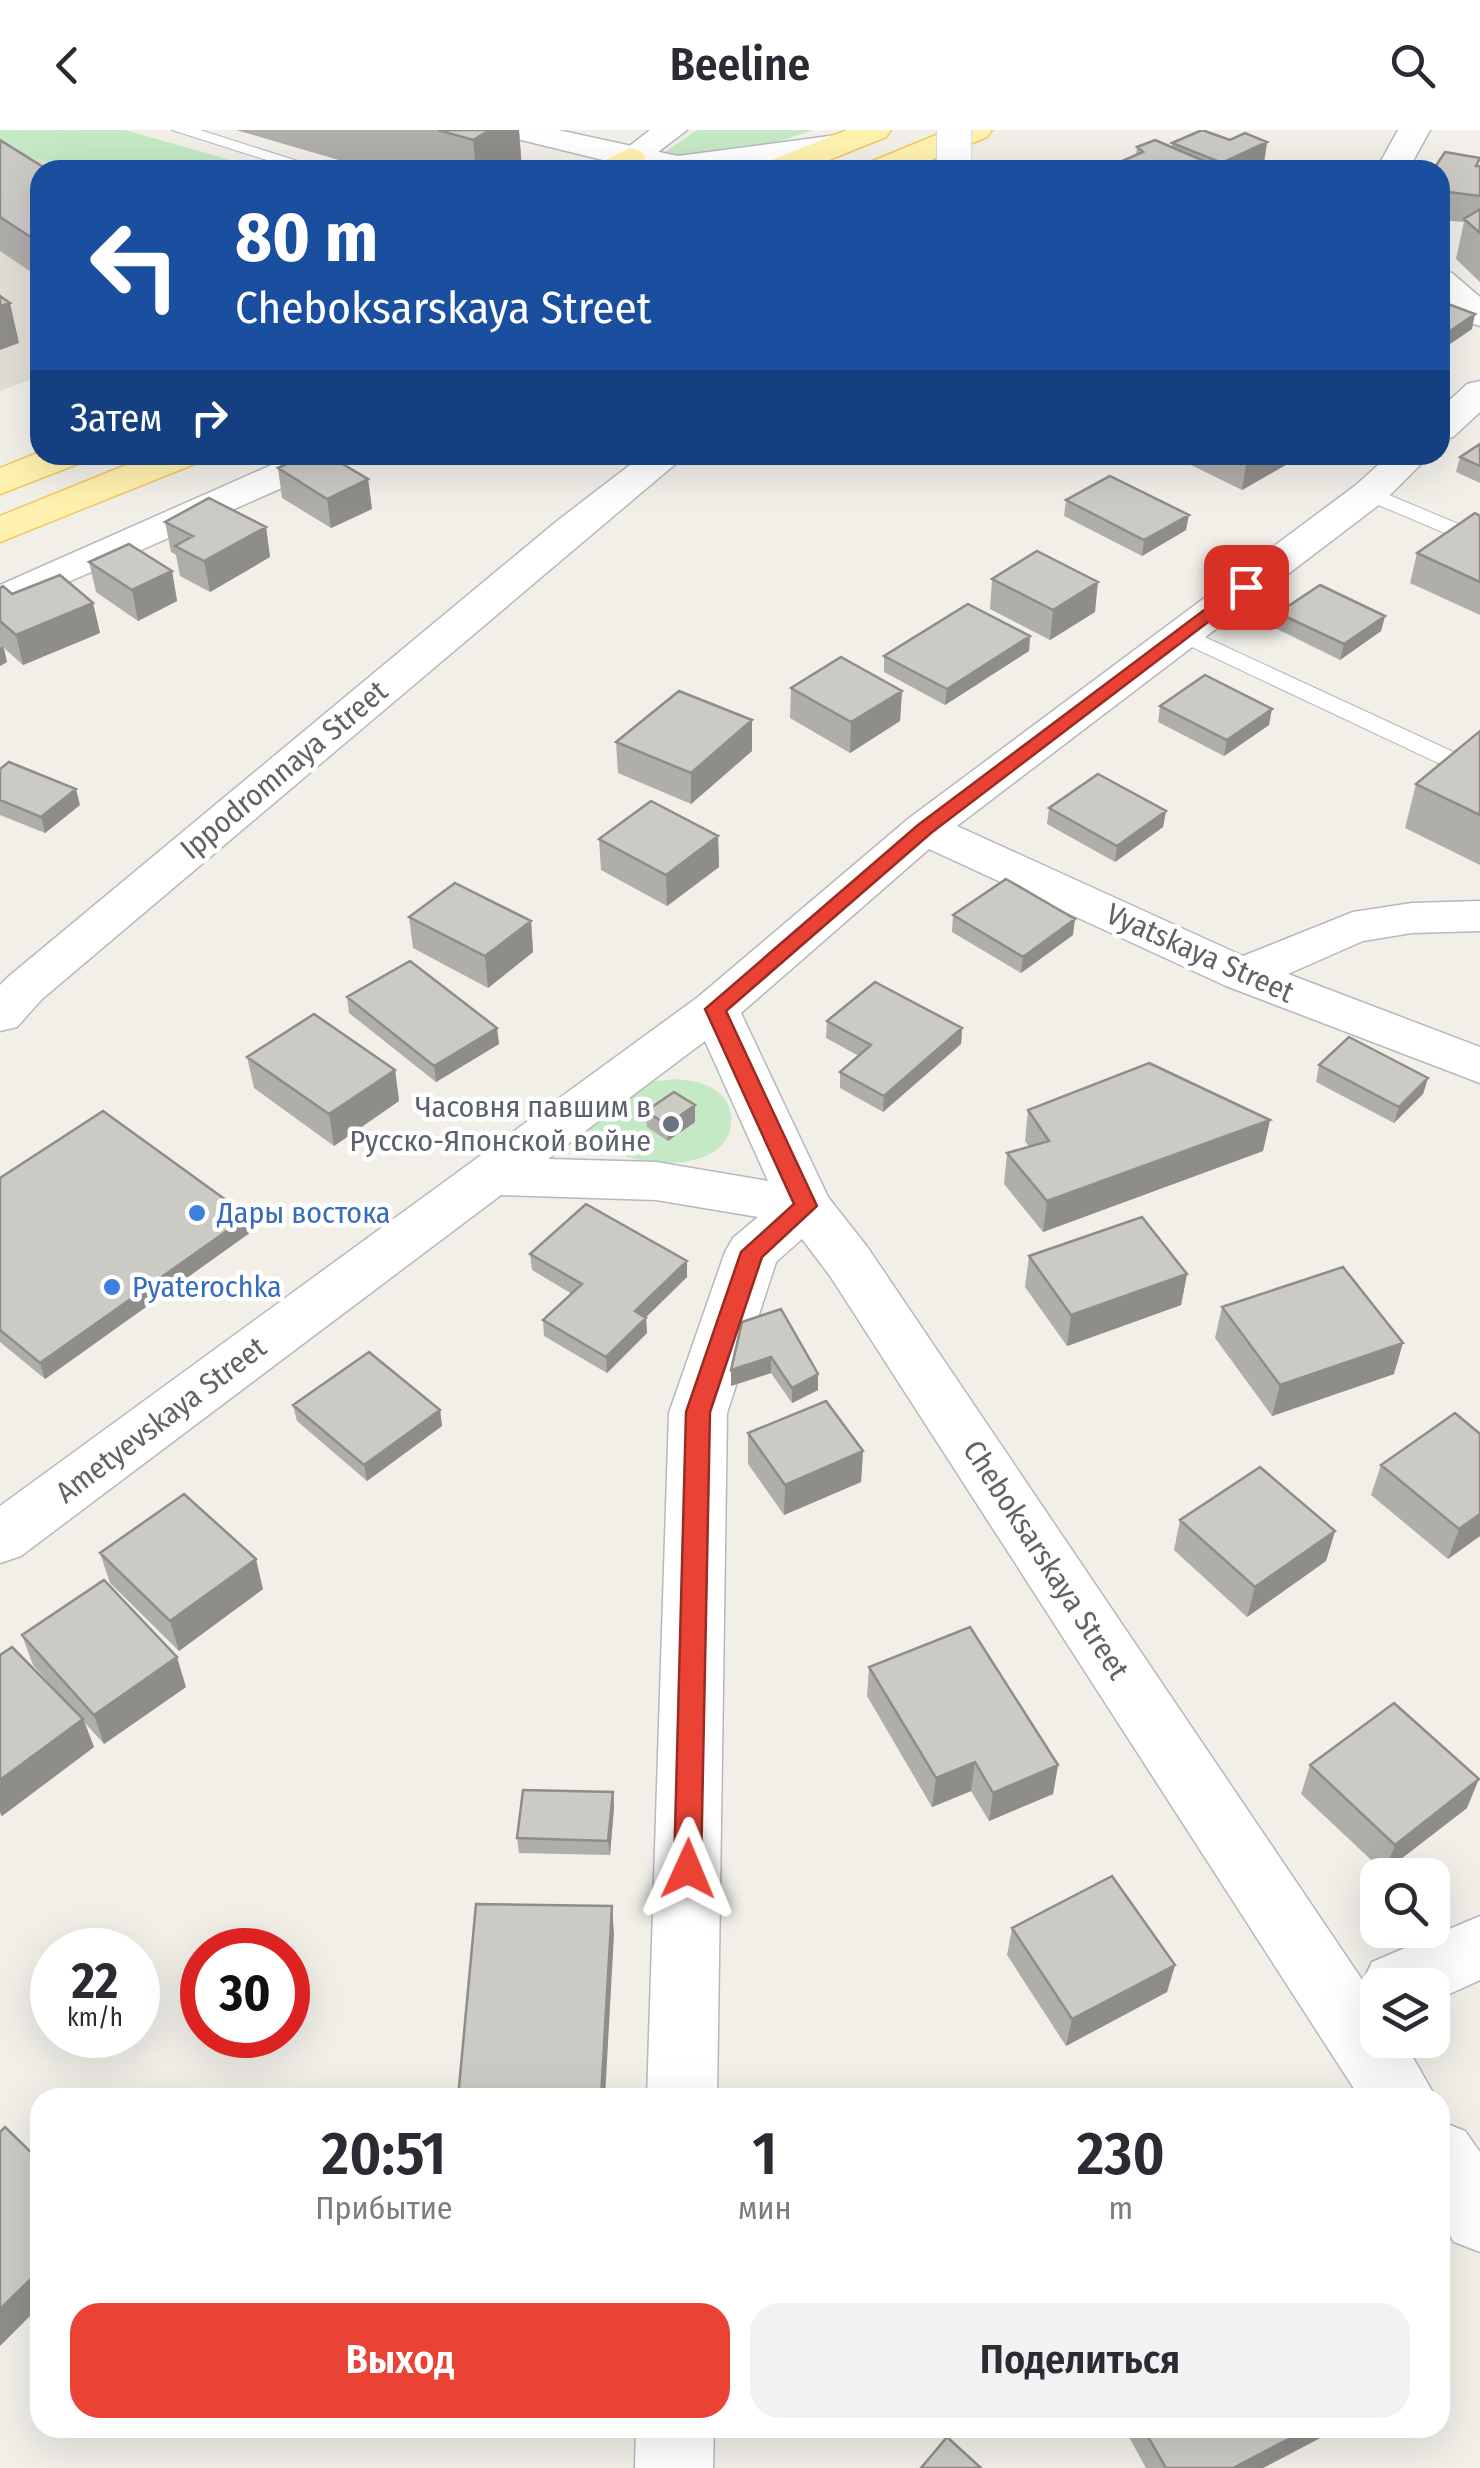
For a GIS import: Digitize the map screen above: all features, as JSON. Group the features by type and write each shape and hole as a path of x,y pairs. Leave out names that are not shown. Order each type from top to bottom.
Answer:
{"main road":[{"path":"800,160 876,130"},
{"path":"903,160 976,130"},
{"path":"0,482 43,465"},
{"path":"0,530 159,465"}],"street":[{"path":"520,130 608,160"},
{"path":"626,160 672,130"},
{"path":"954,130 954,160"},
{"path":"1398,160 1414,130"},
{"path":"723,160 837,145"},
{"path":"1450,289 1480,315"},
{"path":"1450,419 1480,392"},
{"path":"0,600 304,465"},
{"name":"Ippodromnaya Street","path":"0,1015 25,988 572,529 654,465"},
{"name":"Ametyevskaya Street","path":"0,1539 715,1009 924,829 1370,492 1400,465"},
{"name":"Vyatskaya Street","path":"924,829 1242,975 1480,1066"},
{"path":"1242,975 1352,926 1412,918 1480,916"},
{"name":"Cheboksarskaya Street","path":"715,1009 806,1206 1360,1979"},
{"path":"490,1176 656,1181 806,1206"},
{"path":"682,2088 698,1412 752,1252 806,1206"},
{"path":"1434,1968 1480,1947"},
{"name":"Cheboksarskaya Street","path":"1390,2058 1399,2088"},
{"path":"1450,2171 1480,2216"},
{"path":"674,2468 675,2438"}],"lane":[{"path":"181,130 283,160"},
{"path":"1370,492 1480,541"},
{"path":"1184,634 1464,766"}],"shaded area":[{"path":"0,148 40,160 30,160 30,380 0,391"}],"green space":[{"path":"0,130 125,130 231,160 40,160 0,148"},
{"path":"697,130 813,130 718,156 659,156"},
{"path":"678,1079 711,1087 728,1104 731,1123 719,1148 697,1159 668,1163 622,1156 596,1145 589,1126 645,1082"}],"building":[{"path":"438,130 490,130 473,140"},
{"path":"1202,130 1230,140 1245,133 1267,142 1228,160 1214,160 1172,143"},
{"path":"0,140 32,160 30,236 0,217"},
{"path":"1155,140 1202,160 1125,160 1143,152 1137,147"},
{"path":"1445,152 1480,158 1476,166 1480,166 1480,196 1450,192 1450,160 1440,160"},
{"path":"1480,209 1480,233 1464,219"},
{"path":"1450,305 1475,314 1450,331"},
{"path":"1480,444 1480,466 1460,457"},
{"path":"344,465 368,479 327,499 278,468"},
{"path":"1110,476 1189,515 1144,540 1066,500"},
{"path":"209,498 266,527 204,561 175,546 193,536 165,522"},
{"path":"1475,513 1480,516 1480,582 1417,553"},
{"path":"129,544 172,571 132,590 89,562"},
{"path":"1037,551 1098,582 1053,610 992,579"},
{"path":"60,575 93,603 16,635 0,621 0,588 3,586 12,594"},
{"path":"1320,585 1385,616 1344,644 1278,613"},
{"path":"968,604 1030,636 947,689 884,656"},
{"path":"841,657 902,691 851,722 791,688"},
{"path":"1205,675 1272,709 1227,740 1160,706"},
{"path":"679,691 752,720 691,773 616,742"},
{"path":"1480,731 1480,815 1416,784"},
{"path":"9,762 76,789 41,817 0,800 0,769"},
{"path":"1098,774 1166,811 1117,846 1049,808"},
{"path":"651,801 718,836 666,875 599,839"},
{"path":"1006,879 1075,919 1023,957 953,915"},
{"path":"455,883 531,921 485,956 409,917"},
{"path":"410,961 497,1028 434,1066 347,997"},
{"path":"875,982 962,1028 884,1096 840,1072 871,1045 827,1021"},
{"path":"314,1014 395,1070 329,1114 247,1057"},
{"path":"1349,1037 1428,1078 1399,1107 1319,1065"},
{"path":"1149,1063 1270,1120 1047,1201 1007,1153 1049,1141 1028,1110"},
{"path":"674,1092 695,1105 667,1125 646,1111"},
{"path":"103,1111 248,1216 40,1363 0,1330 0,1178"},
{"path":"586,1204 687,1261 635,1311 646,1318 606,1357 543,1320 582,1284 530,1254"},
{"path":"1142,1217 1187,1274 1071,1315 1029,1256"},
{"path":"1343,1267 1403,1343 1280,1385 1222,1307"},
{"path":"781,1309 818,1374 792,1388 771,1357 731,1370 742,1322"},
{"path":"369,1352 440,1410 364,1465 293,1405"},
{"path":"826,1401 863,1451 785,1485 748,1433"},
{"path":"1455,1413 1480,1434 1480,1514 1459,1529 1381,1465"},
{"path":"1260,1467 1335,1531 1255,1587 1180,1520"},
{"path":"184,1494 256,1559 170,1621 100,1553"},
{"path":"104,1580 177,1657 94,1715 22,1635"},
{"path":"970,1627 1058,1765 993,1793 975,1762 936,1778 869,1667"},
{"path":"12,1647 83,1719 0,1780 0,1655"},
{"path":"1394,1703 1479,1779 1395,1845 1310,1765"},
{"path":"523,1790 613,1792 608,1841 517,1838"},
{"path":"1112,1876 1175,1965 1072,2019 1012,1928"},
{"path":"476,1904 612,1906 602,2088 459,2088"},
{"path":"5,2127 30,2151 30,2280 0,2309 0,2132"},
{"path":"948,2438 981,2468 921,2468"},
{"path":"1149,2438 1291,2438 1233,2468 1166,2468"}],"place":[{"name":"Часовня павшим в Русско-Японской войне","path":"671,1124"},
{"name":"Дары востока","path":"197,1213"},
{"name":"Pyaterochka","path":"112,1287"}],"route":[{"path":"688,1869 698,1412 752,1252 806,1206 715,1009 924,829 1246,587"}]}
